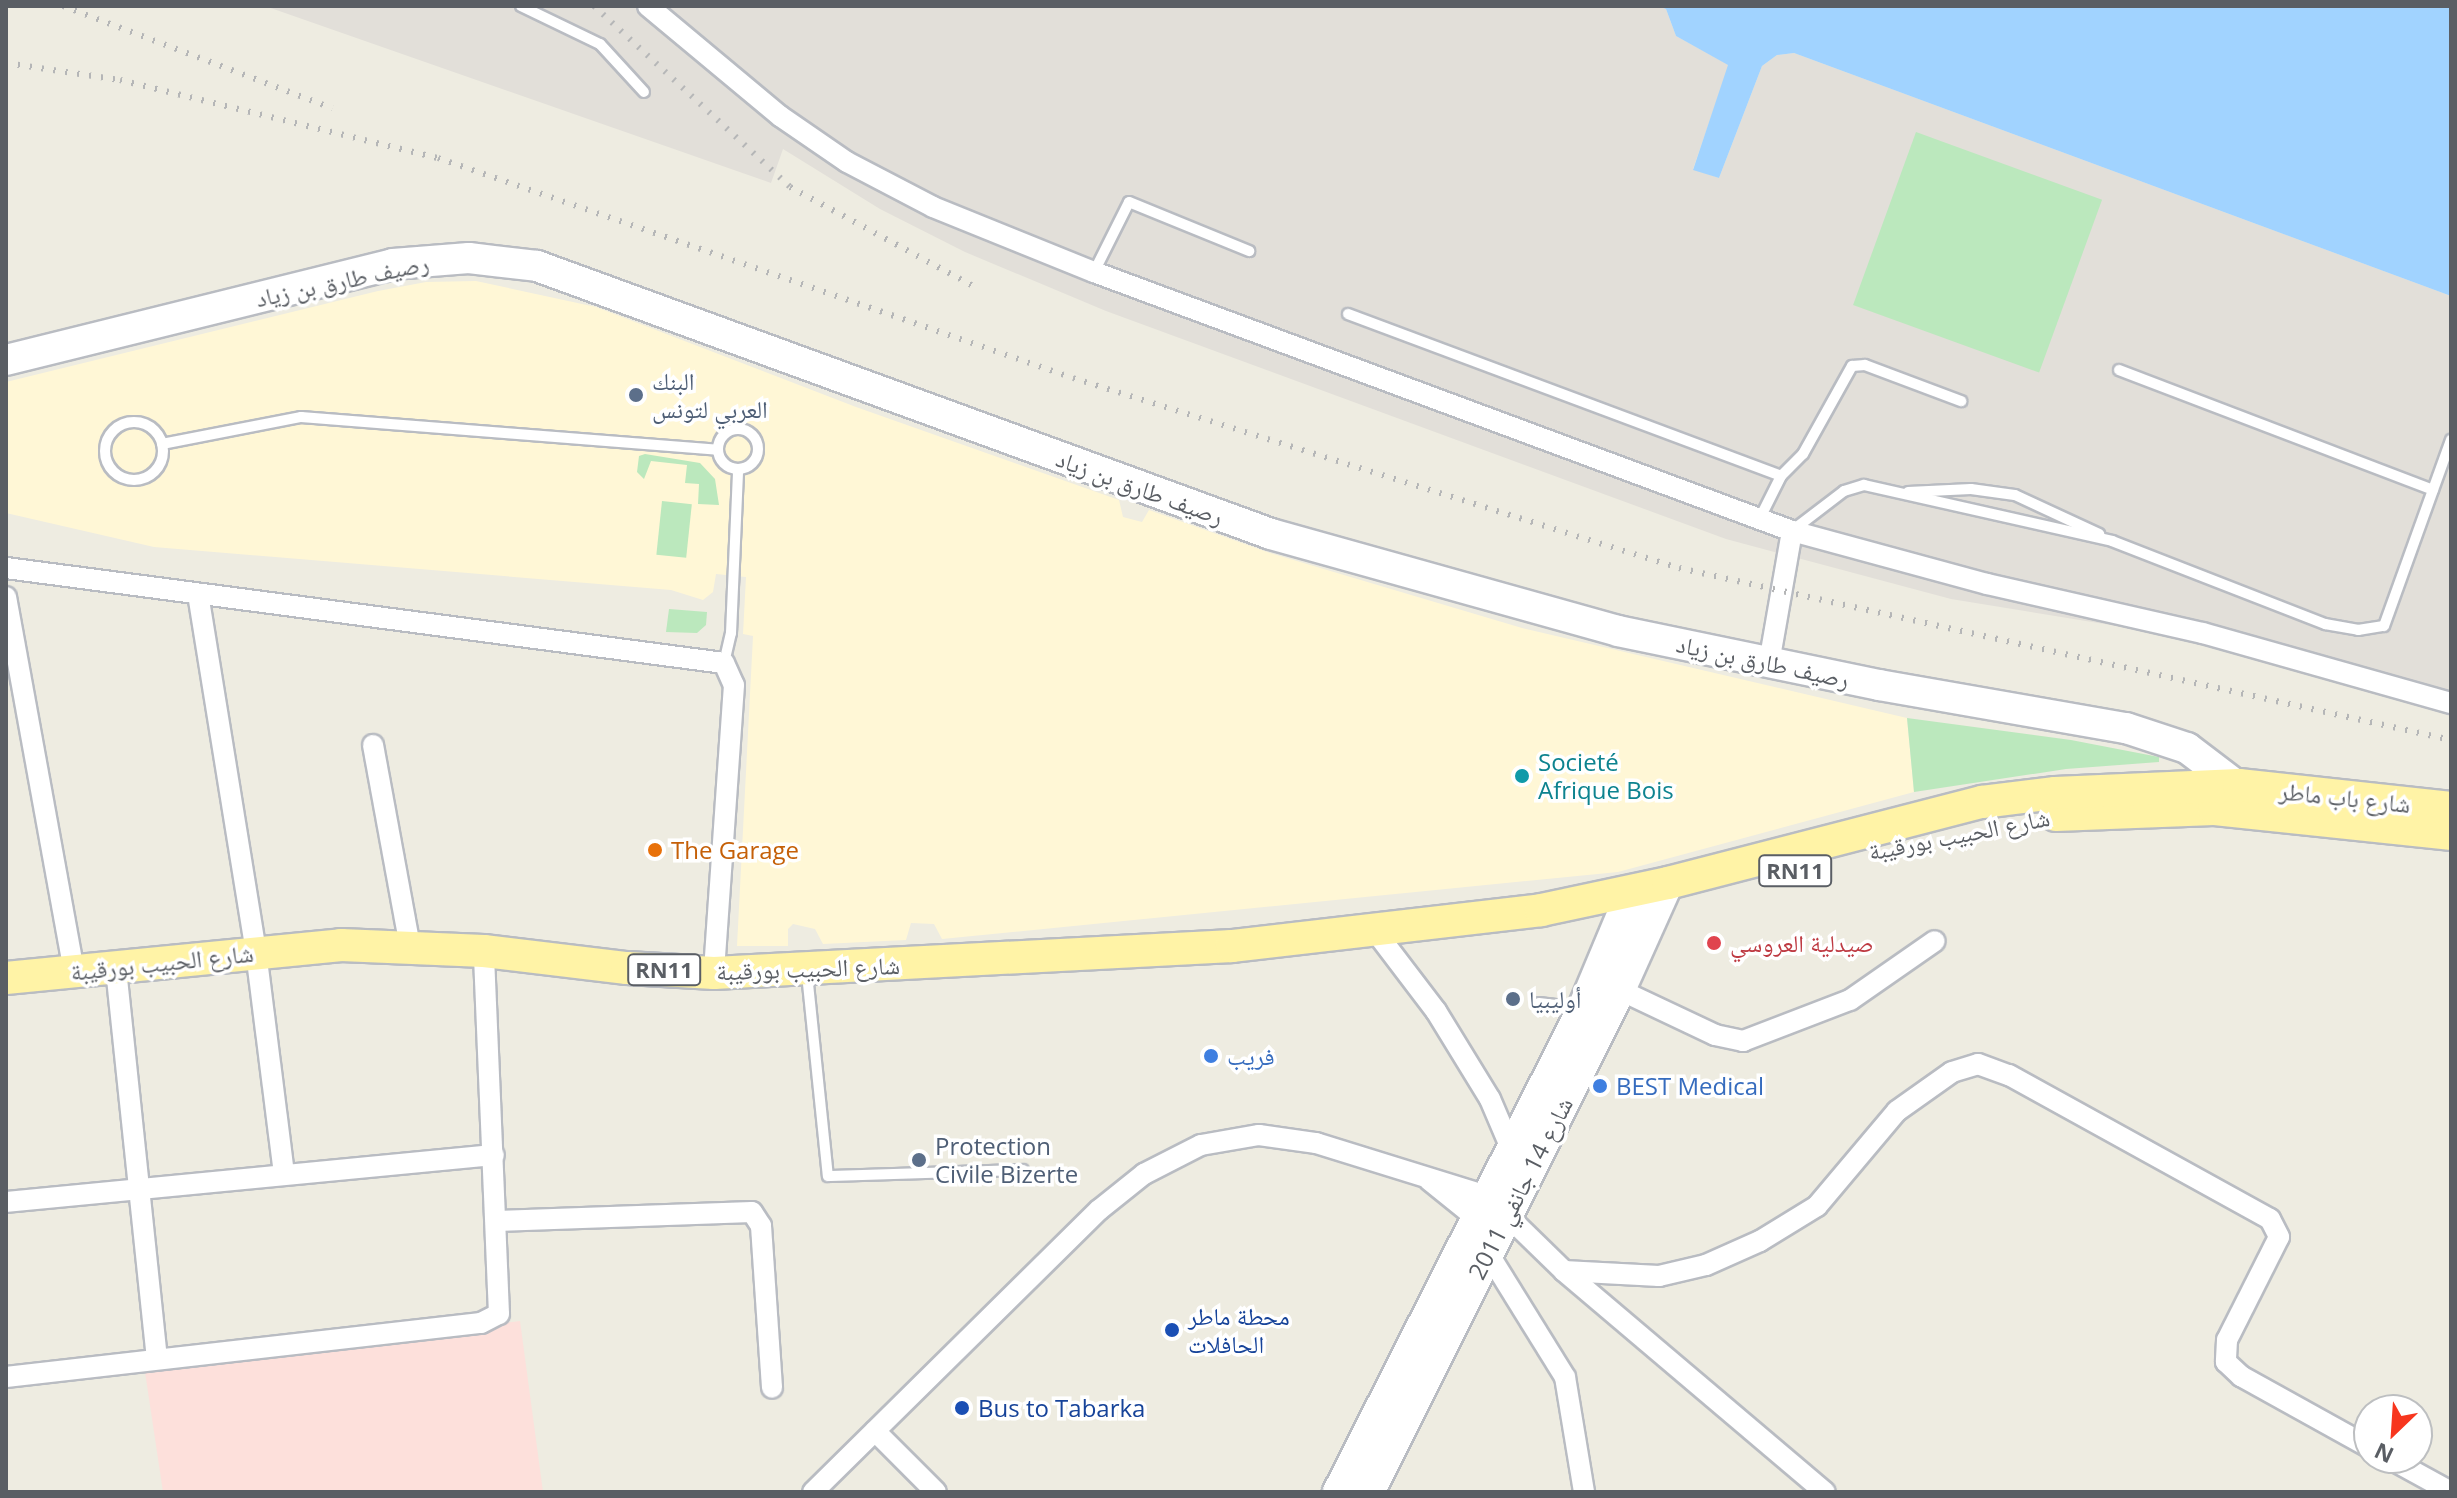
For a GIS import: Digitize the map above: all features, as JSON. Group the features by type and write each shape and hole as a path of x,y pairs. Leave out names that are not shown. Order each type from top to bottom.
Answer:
{"main road":[{"name":"رصيف طارق بن زياد","path":"6,360 393,264 469,258 525,264 568,275 1271,534 1539,611 1769,663 2126,728 2187,748 2239,785 2268,813"},
{"name":"شارع الحبيب بورقيبة","path":"1646,899 1982,802 2107,787 2239,785"},
{"name":"شارع باب ماطر","path":"2239,785 2451,808"},
{"name":"شارع الحبيب بورقيبة","path":"6,978 116,969 256,952 410,946 714,973 1379,935 1484,938 1987,824 2161,807 2268,813"},
{"name":"شارع باب ماطر","path":"2268,813 2451,834"},
{"name":"شارع 14 جانفي 2011","path":"1338,1492 1491,1222 1523,1182 1620,990 1646,899"},
{"name":"شارع 14 جانفي 2011","path":"1369,1492 1491,1222 1512,1149 1583,1008 1646,899"}],"street":[{"path":"648,6 780,116 847,162 933,207 1094,272 1792,531 1987,584 2215,636 2451,703"},
{"path":"1769,663 1792,531"},
{"path":"6,568 724,663 734,685 714,973"},
{"path":"198,594 256,952 284,1174"},
{"path":"6,597 74,972"},
{"path":"373,745 410,946"},
{"path":"1379,935 1476,1075 1512,1149 1523,1182"},
{"path":"1620,990 1715,1035 1743,1041 1850,1000 1935,941"},
{"path":"6,1377 491,1320 501,1304 484,951"},
{"path":"116,969 157,1358"},
{"path":"1564,1271 1659,1276 1706,1265 1760,1241 1817,1206 1897,1111 1952,1072 1978,1064 2009,1075 2270,1219 2279,1237 2227,1340 2226,1362 2241,1376 2353,1438"},
{"path":"813,1492 832,1484 875,1431 1099,1210 1172,1157 1229,1138 1289,1137 1429,1180 1491,1222 1534,1242 1564,1271 1825,1492"},
{"path":"6,1202 494,1155"},
{"path":"497,1221 752,1212 761,1226 772,1388"},
{"path":"1491,1222 1565,1377 1584,1492"},
{"path":"875,1431 936,1492"},
{"path":"2418,1474 2451,1492"}],"lane":[{"path":"521,6 600,44 644,92"},
{"path":"1094,272 1129,202 1249,251"},
{"path":"1348,314 1781,476"},
{"path":"1760,518 1781,476 1803,454 1852,366 1865,365 1961,401"},
{"path":"2119,370 2433,490"},
{"path":"162,444 301,417 718,450"},
{"path":"127,423 154,429 162,444 159,467 144,480 123,479 105,459 107,440 127,423"},
{"path":"733,429 753,435 758,454 751,465 738,470 724,464 718,450 722,437 733,429"},
{"path":"1893,492 1971,489 2015,495 2112,541 2325,624 2358,630 2384,626 2451,440"},
{"path":"724,663 731,633 738,470"},
{"path":"1792,531 1855,485 2112,541"},
{"path":"807,970 828,1176 1023,1170"},
{"path":"1539,1003 1583,1008"}],"shaded area":[{"path":"265,6 1658,6 1666,9 1676,36 1729,65 1693,169 1719,178 1762,66 1777,55 1794,53 2451,296 2451,708 2240,646 1951,599 1726,539 1106,311 965,252 880,209 783,149 771,183"},
{"path":"476,281 596,307 856,407 1119,500 1123,517 1142,522 1149,510 1270,553 1522,628 1907,718 1914,792 1618,872 942,939 934,924 911,923 906,940 823,944 815,929 793,924 788,929 788,946 737,946 753,636 743,634 746,577 716,574 713,592 703,600 671,590 154,547 6,513 6,382 378,291 426,282"},
{"path":"520,1321 543,1492 163,1492 144,1365"}],"green space":[{"path":"1916,132 2102,200 2039,373 1853,305"},
{"path":"645,454 700,463 715,479 719,505 698,504 699,484 685,483 687,465 651,461 644,479 637,472 639,456"},
{"path":"662,501 692,504 686,558 656,555"},
{"path":"669,609 707,612 706,625 697,633 666,632"},
{"path":"1907,718 2071,740 2159,757 2159,762 2066,769 1914,792"}],"water":[{"path":"1658,6 2451,6 2451,296 1794,53 1777,55 1762,66 1719,178 1693,170 1728,65 1676,36 1666,9"}],"railway":[{"path":"63,6 332,108"},
{"path":"594,6 790,187 973,286"},
{"path":"6,63 120,80 438,158 1073,378 1679,568 2451,740"}],"place":[{"name":"البنك العربي لتونس","path":"636,395"},
{"name":"Societé Afrique Bois","path":"1522,776"},
{"name":"The Garage","path":"655,850"},
{"name":"صيدلية العروسي","path":"1714,943"},
{"name":"أوليبيا","path":"1513,999"},
{"name":"فريب","path":"1211,1056"},
{"name":"BEST Medical","path":"1600,1086"},
{"name":"Protection Civile Bizerte","path":"919,1160"},
{"name":"محطة ماطر الحافلات","path":"1172,1330"},
{"name":"Bus to Tabarka","path":"962,1408"}]}
